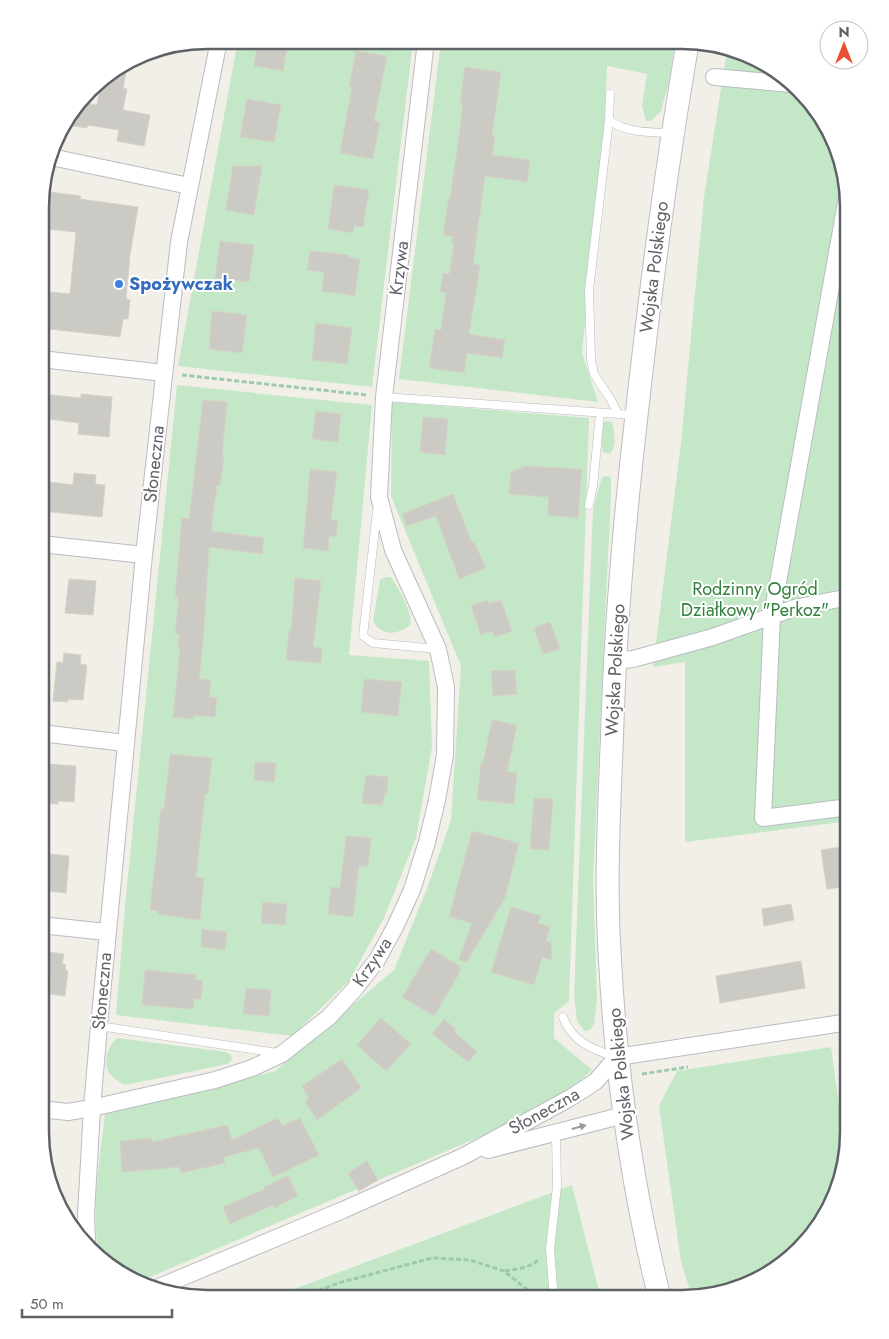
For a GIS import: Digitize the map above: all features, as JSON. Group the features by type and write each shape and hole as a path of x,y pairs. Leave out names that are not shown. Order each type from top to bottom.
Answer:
{"street":[{"name":"Słoneczna","path":"87,1235 86,1215 92,1108 107,932 164,373 179,242 217,49"},
{"name":"Krzywa","path":"49,1110 68,1112 92,1108 215,1080 252,1068 282,1054 330,1016 359,983 377,960 412,890 427,842 445,755 446,687 438,649 393,550 379,497 384,396 425,49"},
{"name":"Wojska Polskiego","path":"658,1290 637,1201 617,1057 610,958 608,838 614,661 629,481 627,415 658,237 672,134 687,49"},
{"path":"714,77 776,80"},
{"path":"57,158 189,186"},
{"path":"840,236 772,616 763,818 840,808"},
{"path":"49,360 164,373"},
{"path":"49,545 144,555"},
{"path":"614,661 633,659 713,637 794,608 840,599"},
{"path":"49,734 125,742"},
{"path":"49,926 107,932"},
{"path":"617,1057 840,1023"},
{"name":"Słoneczna","path":"165,1285 343,1210 464,1156 595,1082 617,1057"},
{"name":"Słoneczna","path":"464,1156 624,1115"}],"lane":[{"path":"610,94 609,120 589,290 591,359 594,374 611,400 627,415"},
{"path":"609,120 618,126 640,132 672,134"},
{"path":"384,396 627,415"},
{"path":"589,505 593,486 600,413"},
{"name":"Krzywa","path":"379,497 363,636 373,644 438,649"},
{"path":"563,1017 568,1029 589,1048 617,1057"},
{"path":"99,1026 282,1054"},
{"path":"553,1290 550,1249 557,1186 556,1133"}],"path":[{"path":"164,373 384,396"},
{"path":"504,1271 535,1263 550,1249"},
{"path":"320,1290 342,1282 432,1258 470,1260 504,1271 528,1290"}],"green space":[{"path":"236,49 412,49 372,387 178,366"},
{"path":"440,49 674,49 669,82 661,111 651,121 646,121 642,106 647,74 607,66 604,136 582,353 598,402 399,379"},
{"name":"Rodzinny Ogród Działkowy \"Perkoz\"","path":"726,55 761,70 794,95 819,128 832,156 837,176 840,197 840,822 685,842 685,662 653,667 681,443 704,197"},
{"path":"177,385 372,405 349,655 429,661 432,747 416,838 384,918 349,981 292,1036 116,1015 126,896"},
{"path":"392,402 589,418 569,1001 554,1013 554,1038 592,1070 572,1089 489,1133 147,1278 111,1258 98,1247 96,1235 97,1192 105,1114 275,1071 394,970 428,886 451,820 461,666 391,496"},
{"path":"612,422 615,439 614,447 610,454 603,452 601,442 602,423"},
{"path":"602,477 611,477 611,493 593,879 597,1000 594,1024 590,1030 584,1031 577,1020 574,994 593,509"},
{"path":"391,577 398,587 407,606 411,624 407,628 391,633 381,630 373,621 380,580"},
{"path":"117,1038 226,1052 231,1055 232,1060 228,1064 125,1085 113,1077 109,1072 106,1062 110,1046"},
{"path":"831,1047 840,1112 840,1142 832,1183 824,1202 808,1228 778,1258 761,1269 723,1285 692,1290 690,1290 681,1262 659,1106 677,1071"},
{"path":"572,1185 599,1290 291,1290"}],"building":[{"path":"257,49 287,49 283,71 254,66"},
{"path":"356,51 387,56 374,121 380,122 373,159 340,153 352,87 349,87"},
{"path":"465,67 501,72 492,136 495,136 492,155 530,160 527,182 485,176 473,264 480,265 469,334 505,340 502,358 467,353 464,373 429,368 435,329 441,330 446,293 440,292 443,273 449,274 454,244 451,244 453,236 443,235 457,151 463,103 460,103"},
{"path":"126,71 123,88 127,89 123,110 150,115 144,146 117,141 119,130 88,125 87,128 71,126 88,103 97,105 100,91"},
{"path":"247,99 281,105 274,142 240,137"},
{"path":"233,166 262,166 254,215 226,210"},
{"path":"334,185 369,190 363,227 354,226 353,233 328,229"},
{"path":"50,192 81,196 80,199 138,207 130,255 126,299 130,300 128,319 123,319 120,337 49,329 49,292 70,294 76,232 49,229"},
{"path":"220,241 254,245 249,282 215,278"},
{"path":"310,251 349,255 349,257 360,259 355,296 322,291 324,272 307,270"},
{"path":"212,311 247,315 242,353 209,349"},
{"path":"316,323 352,328 347,364 312,360"},
{"path":"81,394 112,397 109,437 78,434 79,423 49,419 49,395 81,398"},
{"path":"203,400 227,402 222,457 224,457 220,486 217,485 211,531 264,538 262,554 209,547 199,679 211,680 209,697 217,698 215,717 194,715 193,719 173,717 180,649 178,648 179,634 175,634 179,597 175,597 182,518 189,519"},
{"path":"316,411 341,414 338,442 312,439"},
{"path":"423,417 448,419 445,455 420,452"},
{"path":"526,466 582,469 578,518 547,515 549,497 509,494 511,472"},
{"path":"310,469 337,472 331,520 338,521 336,537 329,536 328,551 303,548"},
{"path":"74,473 96,475 95,484 105,485 102,517 49,512 49,482 73,485"},
{"path":"453,494 472,543 474,542 486,568 459,579 436,516 407,526 402,514"},
{"path":"295,578 321,581 313,647 322,648 321,663 286,660 289,631 291,631"},
{"path":"69,579 96,581 93,615 65,613"},
{"path":"487,600 489,604 501,600 512,631 495,637 492,631 481,635 471,606"},
{"path":"550,622 560,649 543,654 534,628"},
{"path":"64,653 81,655 80,664 87,665 83,700 53,701 57,662 63,663"},
{"path":"515,670 517,694 493,696 491,671"},
{"path":"364,679 402,682 398,716 361,712"},
{"path":"492,720 517,725 507,772 517,773 514,804 477,800 481,763 483,763"},
{"path":"170,754 212,758 208,794 205,794 196,877 204,878 200,920 157,914 158,911 150,910 161,809 164,809"},
{"path":"255,762 276,763 274,782 254,780"},
{"path":"49,764 76,766 74,802 58,801 58,804 49,803"},
{"path":"366,775 388,777 387,793 385,793 382,805 362,803"},
{"path":"534,798 553,799 549,850 530,849"},
{"path":"472,831 519,843 505,898 466,963 459,959 472,923 449,917"},
{"path":"346,836 371,838 368,867 359,866 353,917 328,914 331,887 340,888"},
{"path":"840,847 840,887 827,889 821,850"},
{"path":"49,854 69,856 66,893 49,891"},
{"path":"263,902 287,904 285,925 261,923"},
{"path":"791,904 794,920 764,926 762,909"},
{"path":"511,907 541,916 538,923 550,927 546,941 551,943 552,960 542,957 534,985 491,972"},
{"path":"202,929 227,932 225,950 201,947"},
{"path":"431,949 460,966 460,972 434,1016 402,997"},
{"path":"49,952 64,954 62,964 66,965 65,970 68,971 65,996 50,994 51,981 49,981"},
{"path":"801,961 805,988 720,1003 716,976"},
{"path":"145,970 196,975 195,980 203,981 201,999 194,999 193,1009 142,1005"},
{"path":"246,988 271,990 269,1016 243,1014"},
{"path":"381,1018 411,1044 386,1071 357,1045"},
{"path":"444,1019 456,1029 454,1032 477,1052 468,1062 432,1034"},
{"path":"342,1059 361,1088 317,1120 305,1101 309,1098 302,1086"},
{"path":"278,1118 282,1126 300,1118 319,1155 273,1177 259,1148 224,1157 225,1163 181,1173 179,1167 122,1172 120,1141 151,1138 152,1142 227,1125 232,1140"},
{"path":"367,1161 378,1180 359,1191 348,1173"},
{"path":"288,1176 298,1196 274,1208 273,1205 230,1224 223,1207 265,1189 264,1187"}],"place":[{"name":"Spożywczak","path":"119,284"}]}
